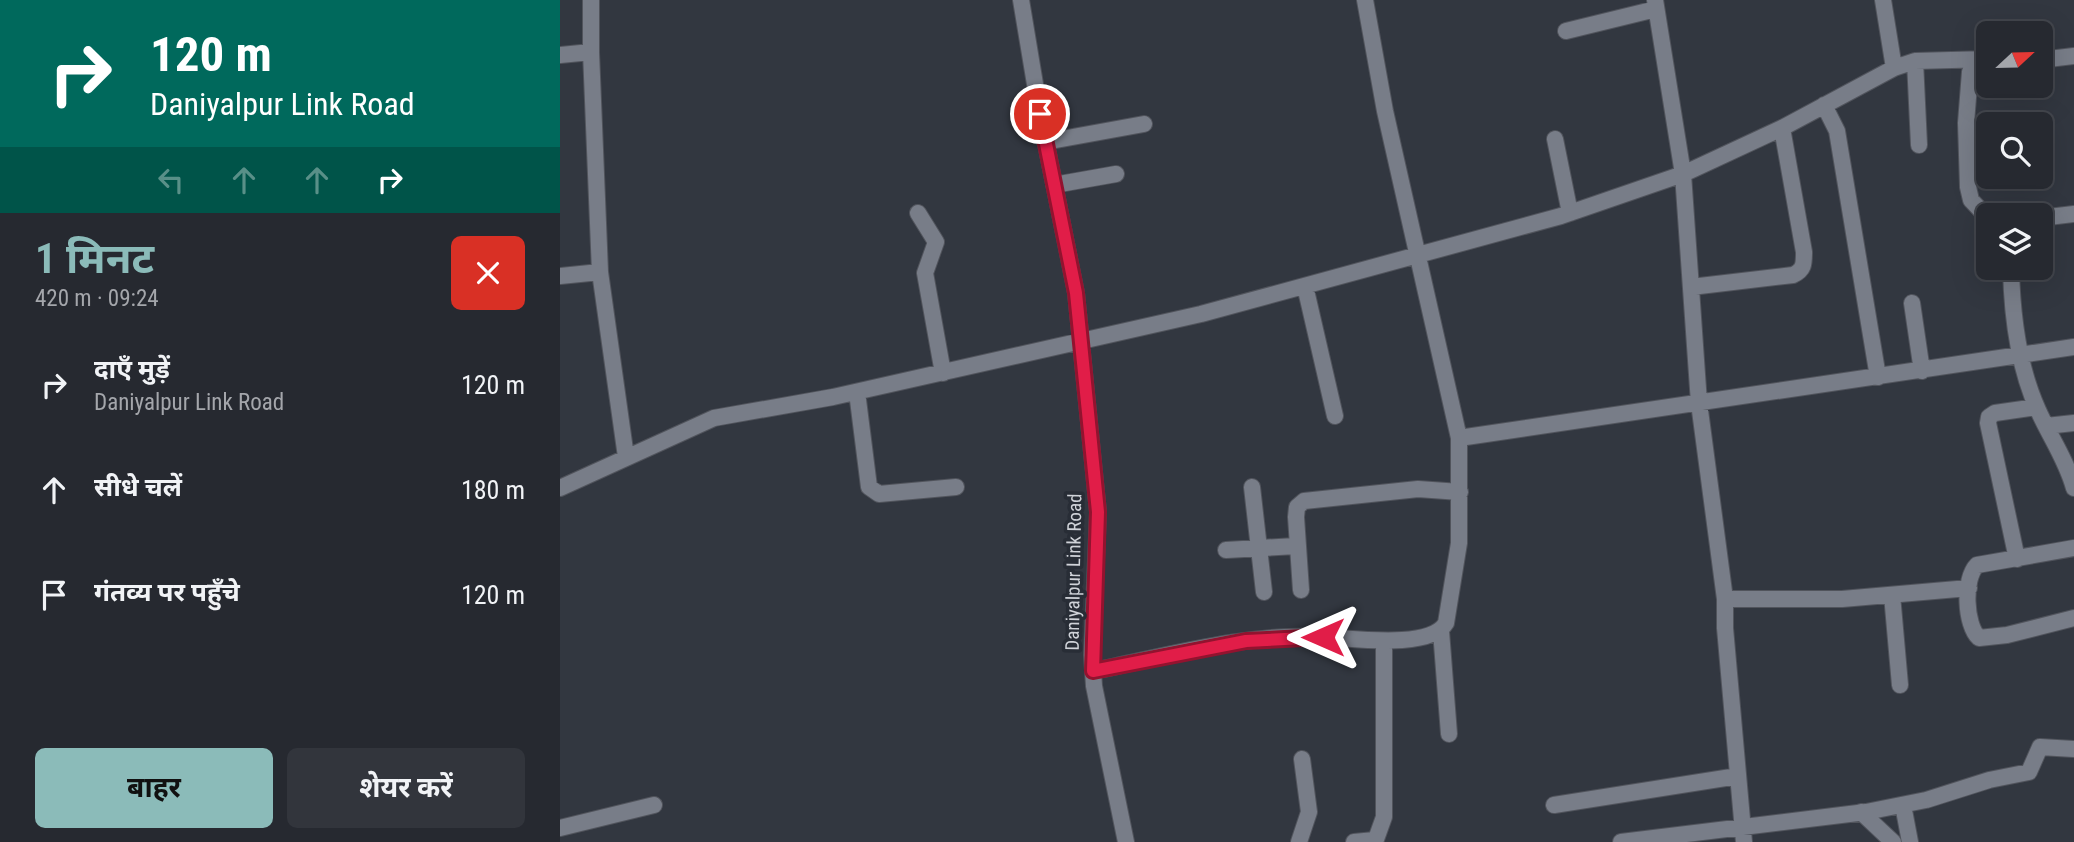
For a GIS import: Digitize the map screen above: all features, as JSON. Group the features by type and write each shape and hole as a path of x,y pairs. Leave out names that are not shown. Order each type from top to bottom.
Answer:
{"street":[{"path":"591,0 600,272 626,457"},
{"name":"Daniyalpur Link Road","path":"1021,0 1045,142 1076,293 1098,512 1093,671 1126,842"},
{"path":"1366,0 1385,111 1459,438 1460,492 1456,570 1446,623 1441,632 1449,734"},
{"path":"1883,0 1894,68"},
{"path":"1566,32 1656,4 1683,174 1699,403 1725,599 1743,834"},
{"path":"560,55 591,52"},
{"path":"2053,58 2074,56"},
{"path":"560,488 714,418 857,392 1079,343 1305,286 1570,213 1683,174 1782,128 1894,68 1915,61 1976,59"},
{"path":"1915,61 1919,145"},
{"path":"1976,66 1970,72 1966,124 1968,187 1971,200 1976,205"},
{"path":"1824,104 1837,131 1878,377"},
{"path":"1045,142 1144,124"},
{"path":"1691,288 1793,275 1800,271 1804,264 1782,128"},
{"path":"1555,139 1570,213"},
{"path":"1054,185 1116,174"},
{"path":"918,213 936,242 925,273 943,373"},
{"path":"2053,216 2074,214"},
{"path":"560,276 600,272"},
{"path":"2012,280 2020,356 2036,407 2046,426 2067,450 2074,488"},
{"path":"1305,286 1335,416"},
{"path":"1912,303 1922,371"},
{"path":"1459,438 2074,347"},
{"path":"857,392 869,487 873,492 879,494 956,487"},
{"path":"2017,559 1988,423 1989,417 1995,413 2036,407"},
{"path":"2046,426 2074,423"},
{"path":"560,498 583,477"},
{"path":"1252,487 1264,592"},
{"path":"1301,590 1296,517 1297,508 1304,501 1418,489 1460,492"},
{"path":"1226,550 1296,546"},
{"path":"2074,548 1977,565 1972,570 1969,588 1970,619 1973,631 1979,638 2007,635 2074,618"},
{"path":"1725,599 1842,599 1969,588"},
{"path":"1892,595 1900,685"},
{"path":"1093,671 1267,638 1323,637 1384,641 1432,636 1441,632"},
{"path":"1354,842 1375,841 1384,817 1384,641"},
{"path":"1621,842 1743,834 1903,805 1989,780 2029,772 2040,747 2074,749"},
{"path":"1299,842 1309,812 1301,759"},
{"path":"1554,805 1738,776"},
{"path":"560,828 654,805"},
{"path":"1903,805 1910,842"},
{"path":"1861,813 1893,842"}],"route":[{"path":"1040,114 1076,293 1098,512 1093,671 1246,641 1323,637"}]}
